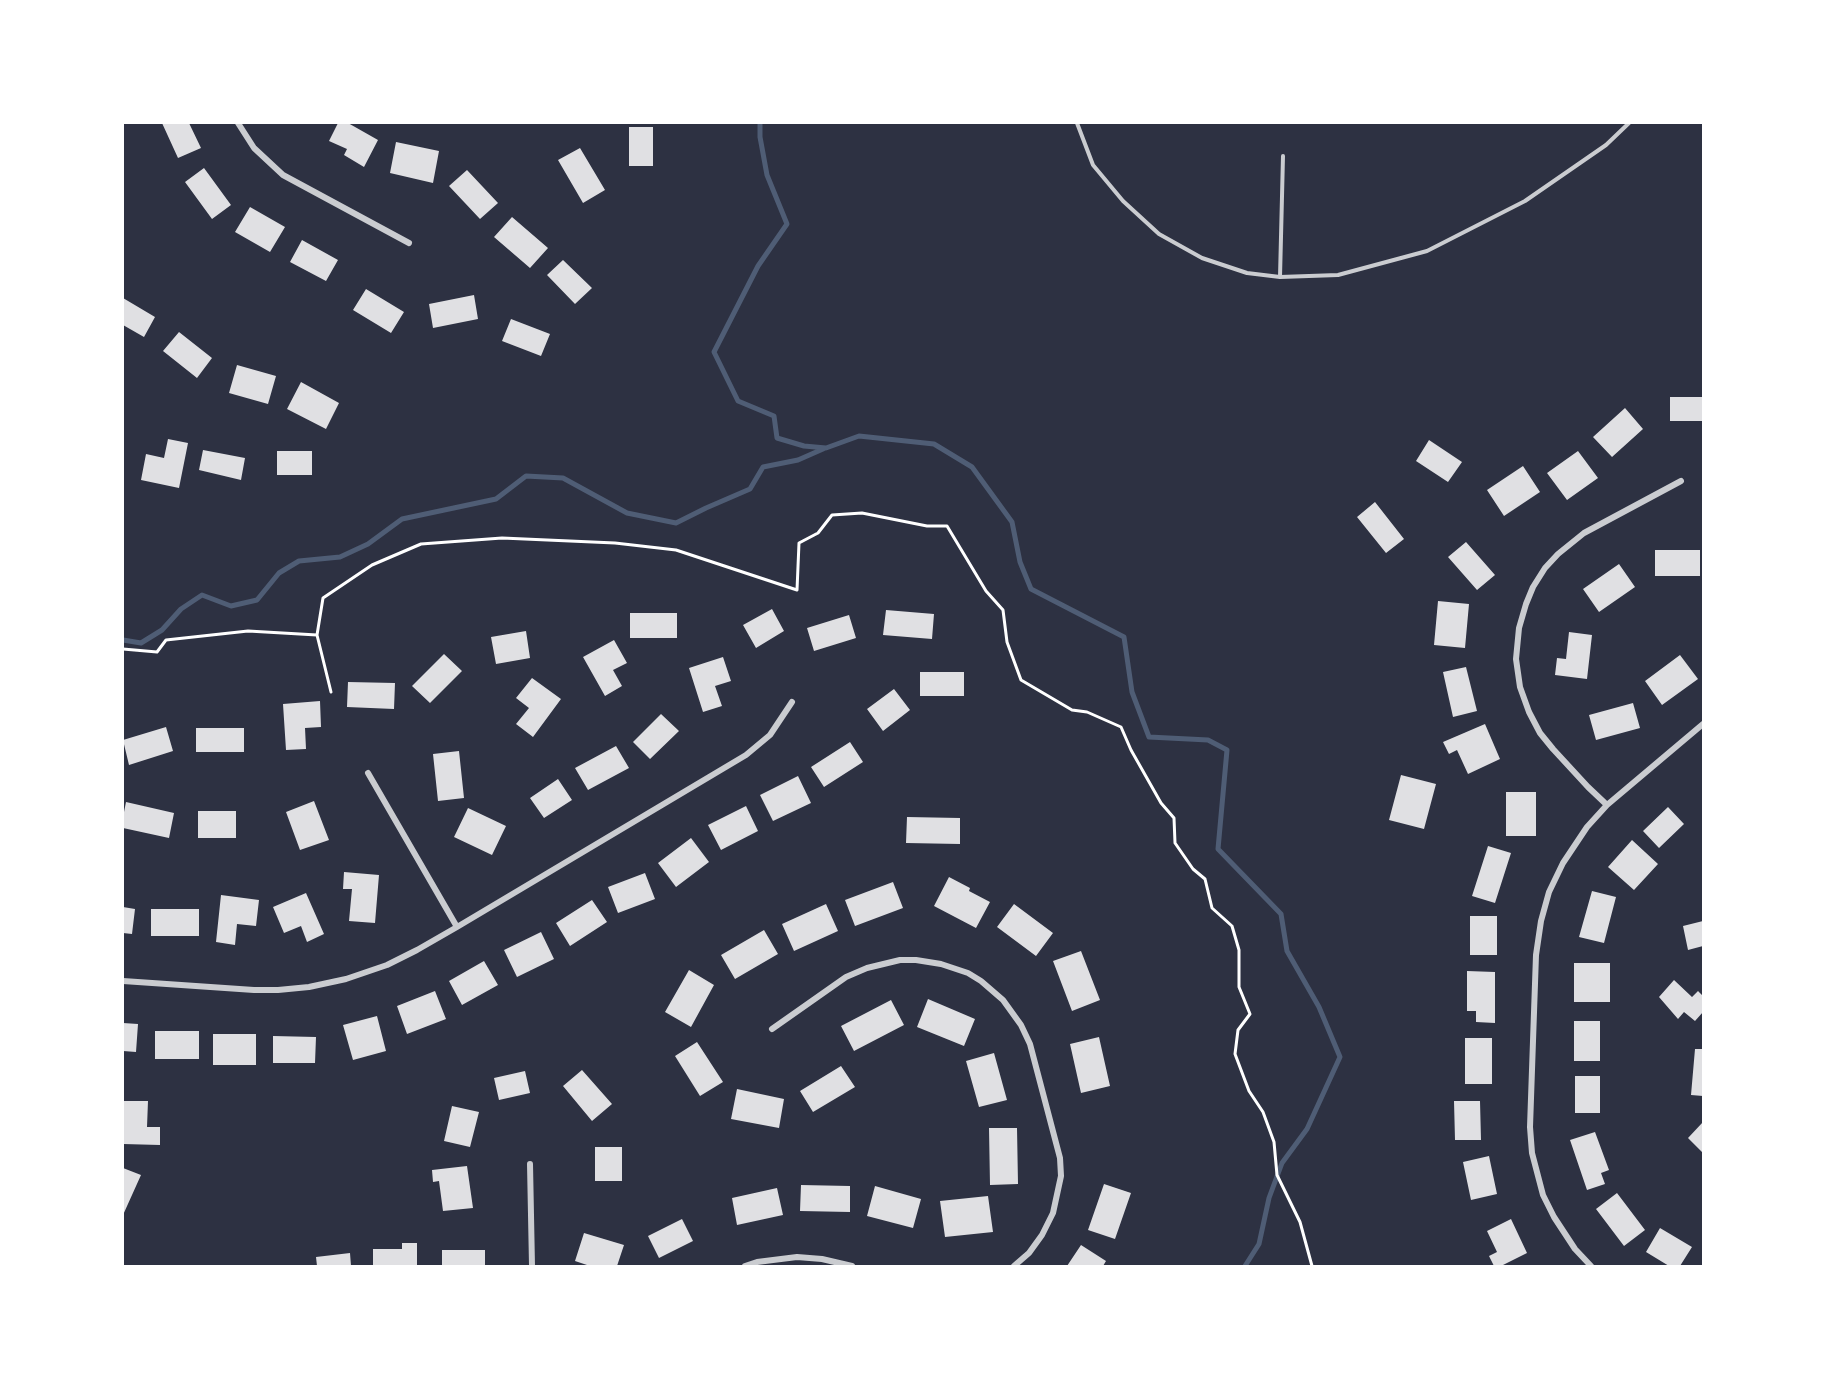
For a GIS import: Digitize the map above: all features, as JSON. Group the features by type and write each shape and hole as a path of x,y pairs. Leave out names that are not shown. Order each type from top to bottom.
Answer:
{"street":[{"path":"238,123 254,148 284,175 410,243"},
{"path":"1607,805 1553,749 1540,733 1529,712 1520,687 1516,659 1519,628 1533,587 1545,568 1558,554 1584,533 1681,481"},
{"path":"123,981 254,990 309,987 346,980 387,965 457,927 746,755 770,735 792,702"},
{"path":"1592,1266 1575,1249 1554,1217 1544,1195 1532,1153 1530,1127 1535,967 1541,921 1549,892 1569,852 1587,826 1607,805 1703,724"},
{"path":"368,773 457,927"},
{"path":"772,1029 846,977 867,968 900,960 941,964 968,973 1003,1000 1022,1025 1030,1044 1060,1158 1061,1176 1057,1201 1042,1235 1029,1253 1014,1266"},
{"path":"530,1164 532,1266"},
{"path":"745,1266 797,1257 822,1259 852,1266"}],"lane":[{"path":"1077,123 1093,165 1123,201 1158,234 1202,258 1247,273 1280,277 1338,275 1427,251 1525,201 1606,145 1629,123"},
{"path":"1280,277 1283,156"}],"path":[{"path":"331,692 317,635 323,598 372,566 421,544 502,538 615,543 676,550 797,590 799,543 818,533 832,515 862,513 927,526 947,526 986,591 1003,610 1007,642 1021,680 1072,710 1087,712 1120,727 1161,802 1174,818 1175,843 1193,869 1205,879 1212,908 1232,926 1239,950 1239,987 1250,1014 1238,1030 1235,1054 1249,1091 1263,1112 1274,1142 1277,1175 1300,1222 1312,1266"},
{"path":"123,649 157,652 166,640 248,631 317,635"}],"building":[{"path":"162,123 189,123 201,148 178,158"},
{"path":"338,123 348,123 378,140 364,167 344,155 347,149 329,141"},
{"path":"629,127 653,127 653,166 629,166"},
{"path":"396,142 439,151 433,183 390,173"},
{"path":"580,148 605,190 583,203 558,160"},
{"path":"204,168 231,205 212,219 185,182"},
{"path":"467,170 498,203 480,219 449,186"},
{"path":"250,207 285,227 270,252 235,232"},
{"path":"512,217 548,248 530,268 494,237"},
{"path":"302,240 338,260 326,281 290,262"},
{"path":"563,260 592,288 575,304 547,275"},
{"path":"366,289 404,312 391,333 353,310"},
{"path":"474,295 478,319 433,328 429,304"},
{"path":"123,298 155,317 144,337 123,325"},
{"path":"511,319 550,334 541,356 502,341"},
{"path":"179,332 212,358 197,378 163,351"},
{"path":"237,365 276,376 268,404 229,393"},
{"path":"301,382 339,403 326,429 287,409"},
{"path":"1670,397 1703,397 1703,421 1670,421"},
{"path":"1625,408 1643,429 1612,457 1593,437"},
{"path":"168,439 188,443 179,488 141,480 146,454 164,458"},
{"path":"1429,440 1462,462 1448,482 1416,461"},
{"path":"203,450 245,458 241,480 199,470"},
{"path":"277,451 312,451 312,475 277,475"},
{"path":"1578,451 1598,478 1567,500 1547,473"},
{"path":"1523,466 1540,492 1504,516 1487,490"},
{"path":"1375,502 1404,539 1386,553 1357,517"},
{"path":"1466,542 1495,575 1477,590 1448,557"},
{"path":"1655,550 1700,550 1700,576 1655,576"},
{"path":"1619,564 1635,587 1599,612 1583,589"},
{"path":"1438,601 1469,604 1465,648 1434,645"},
{"path":"772,609 784,631 756,648 743,625"},
{"path":"886,610 934,614 932,639 883,635"},
{"path":"630,613 677,613 677,638 630,638"},
{"path":"849,615 856,638 814,651 807,628"},
{"path":"526,631 530,658 496,664 491,637"},
{"path":"1569,632 1592,635 1587,679 1555,675 1557,658 1566,659"},
{"path":"614,640 627,663 613,670 622,686 605,696 583,657"},
{"path":"444,654 462,671 430,703 412,686"},
{"path":"1680,655 1698,679 1662,705 1645,681"},
{"path":"723,657 731,681 715,686 722,706 703,712 689,668"},
{"path":"1466,667 1477,711 1453,717 1443,672"},
{"path":"920,672 964,672 964,696 920,696"},
{"path":"532,678 561,699 533,737 516,724 529,708 516,698"},
{"path":"348,682 395,683 394,709 347,707"},
{"path":"894,689 910,710 883,731 867,709"},
{"path":"320,701 321,727 305,728 306,749 286,750 283,704"},
{"path":"1633,703 1640,728 1596,740 1589,715"},
{"path":"661,714 679,731 650,759 633,742"},
{"path":"1485,724 1500,759 1468,774 1457,750 1449,754 1443,742"},
{"path":"166,727 173,751 129,765 123,740"},
{"path":"196,728 244,728 244,752 196,752"},
{"path":"850,742 863,762 824,787 811,767"},
{"path":"616,746 629,768 588,790 575,768"},
{"path":"459,751 464,798 438,801 433,754"},
{"path":"1401,775 1436,784 1424,829 1389,820"},
{"path":"798,776 811,803 773,821 760,795"},
{"path":"558,779 572,800 544,818 530,798"},
{"path":"1506,792 1536,792 1536,836 1506,836"},
{"path":"314,801 329,840 300,850 286,812"},
{"path":"126,802 174,813 169,838 123,828"},
{"path":"746,806 758,831 721,850 708,825"},
{"path":"1668,807 1684,824 1659,848 1643,831"},
{"path":"468,808 506,826 492,855 454,837"},
{"path":"198,811 236,811 236,838 198,838"},
{"path":"907,817 960,818 960,844 906,843"},
{"path":"691,838 709,862 676,887 658,863"},
{"path":"1632,840 1658,864 1634,890 1608,867"},
{"path":"1488,846 1511,853 1495,903 1472,896"},
{"path":"344,872 379,875 375,923 349,921 352,889 343,889"},
{"path":"645,873 655,899 618,913 608,887"},
{"path":"949,877 990,902 976,928 934,906"},
{"path":"893,882 903,908 855,926 845,900"},
{"path":"1592,891 1616,897 1604,943 1579,937"},
{"path":"306,893 324,934 307,942 301,926 284,933 273,907"},
{"path":"221,895 259,900 256,926 237,924 235,945 216,942"},
{"path":"592,900 607,922 570,946 556,923"},
{"path":"826,904 838,931 794,951 782,924"},
{"path":"1014,904 1053,933 1036,956 997,927"},
{"path":"123,907 135,909 132,934 123,933"},
{"path":"151,909 199,909 199,936 151,936"},
{"path":"1470,916 1497,916 1497,955 1470,955"},
{"path":"1703,921 1703,946 1688,950 1683,926"},
{"path":"764,930 778,954 735,979 721,955"},
{"path":"541,932 554,959 517,977 504,950"},
{"path":"1081,951 1100,1000 1072,1011 1053,961"},
{"path":"484,961 498,985 462,1005 449,981"},
{"path":"1574,963 1610,963 1610,1002 1574,1002"},
{"path":"689,970 714,985 691,1027 665,1012"},
{"path":"1467,971 1495,972 1495,1023 1476,1022 1476,1011 1467,1011"},
{"path":"1674,980 1692,997 1698,991 1703,996 1703,1012 1695,1021 1684,1012 1678,1019 1659,997"},
{"path":"435,991 446,1019 407,1034 397,1006"},
{"path":"928,999 975,1019 964,1046 917,1027"},
{"path":"891,1000 904,1025 854,1051 841,1026"},
{"path":"377,1016 386,1051 353,1060 343,1025"},
{"path":"1574,1021 1600,1021 1600,1061 1574,1061"},
{"path":"123,1023 138,1024 136,1052 123,1051"},
{"path":"155,1031 199,1031 199,1059 155,1059"},
{"path":"213,1034 256,1034 256,1065 213,1065"},
{"path":"273,1036 316,1037 315,1063 273,1063"},
{"path":"1099,1037 1110,1086 1081,1093 1070,1044"},
{"path":"1465,1038 1492,1038 1492,1084 1465,1084"},
{"path":"697,1042 723,1082 700,1096 675,1056"},
{"path":"1695,1049 1703,1049 1703,1096 1691,1095"},
{"path":"994,1053 1007,1100 979,1107 966,1061"},
{"path":"841,1066 855,1087 813,1112 800,1091"},
{"path":"582,1070 612,1104 592,1121 563,1086"},
{"path":"525,1071 530,1093 499,1100 494,1078"},
{"path":"1575,1076 1600,1076 1600,1113 1575,1113"},
{"path":"737,1089 784,1099 779,1128 731,1119"},
{"path":"123,1101 148,1101 147,1127 160,1127 160,1145 123,1144"},
{"path":"1454,1101 1480,1101 1481,1140 1455,1140"},
{"path":"452,1106 479,1112 470,1147 444,1141"},
{"path":"1703,1122 1703,1153 1688,1138"},
{"path":"989,1128 1017,1128 1018,1184 990,1185"},
{"path":"1595,1132 1609,1170 1601,1173 1605,1184 1587,1190 1570,1140"},
{"path":"595,1147 622,1147 622,1181 595,1181"},
{"path":"1489,1156 1497,1194 1471,1200 1463,1162"},
{"path":"467,1166 473,1208 443,1211 439,1181 433,1182 432,1170"},
{"path":"123,1168 141,1175 123,1215"},
{"path":"1104,1184 1131,1193 1115,1239 1088,1230"},
{"path":"801,1185 850,1186 850,1212 800,1211"},
{"path":"875,1186 921,1199 913,1228 867,1216"},
{"path":"777,1188 783,1215 737,1225 732,1198"},
{"path":"1617,1193 1645,1230 1624,1246 1596,1209"},
{"path":"988,1196 993,1232 945,1237 940,1201"},
{"path":"682,1219 693,1241 659,1258 648,1236"},
{"path":"1511,1219 1527,1253 1501,1266 1494,1266 1489,1256 1497,1252 1487,1231"},
{"path":"1660,1228 1692,1247 1680,1266 1669,1266 1646,1252"},
{"path":"584,1233 624,1245 617,1266 590,1266 575,1261"},
{"path":"402,1243 417,1243 417,1266 373,1266 373,1249 402,1249"},
{"path":"1081,1245 1106,1261 1103,1266 1067,1266"},
{"path":"442,1250 485,1250 485,1266 442,1266"},
{"path":"350,1253 351,1266 317,1266 316,1257"}],"waterway":[{"path":"760,123 760,137 767,175 787,224 758,266 714,352 738,401 774,416 777,438 804,446 826,448 859,436 934,444 972,467 1012,522 1020,562 1031,589 1124,637 1132,692 1149,737 1208,740 1227,750 1218,849 1281,914 1287,951 1319,1007 1340,1057 1307,1129 1282,1163 1269,1198 1259,1244 1245,1266"},
{"path":"123,640 141,643 162,630 181,609 202,595 231,606 257,600 279,573 299,561 340,557 368,544 402,519 496,499 526,476 563,478 627,513 676,523 750,489 763,467 798,460 823,449"}]}
